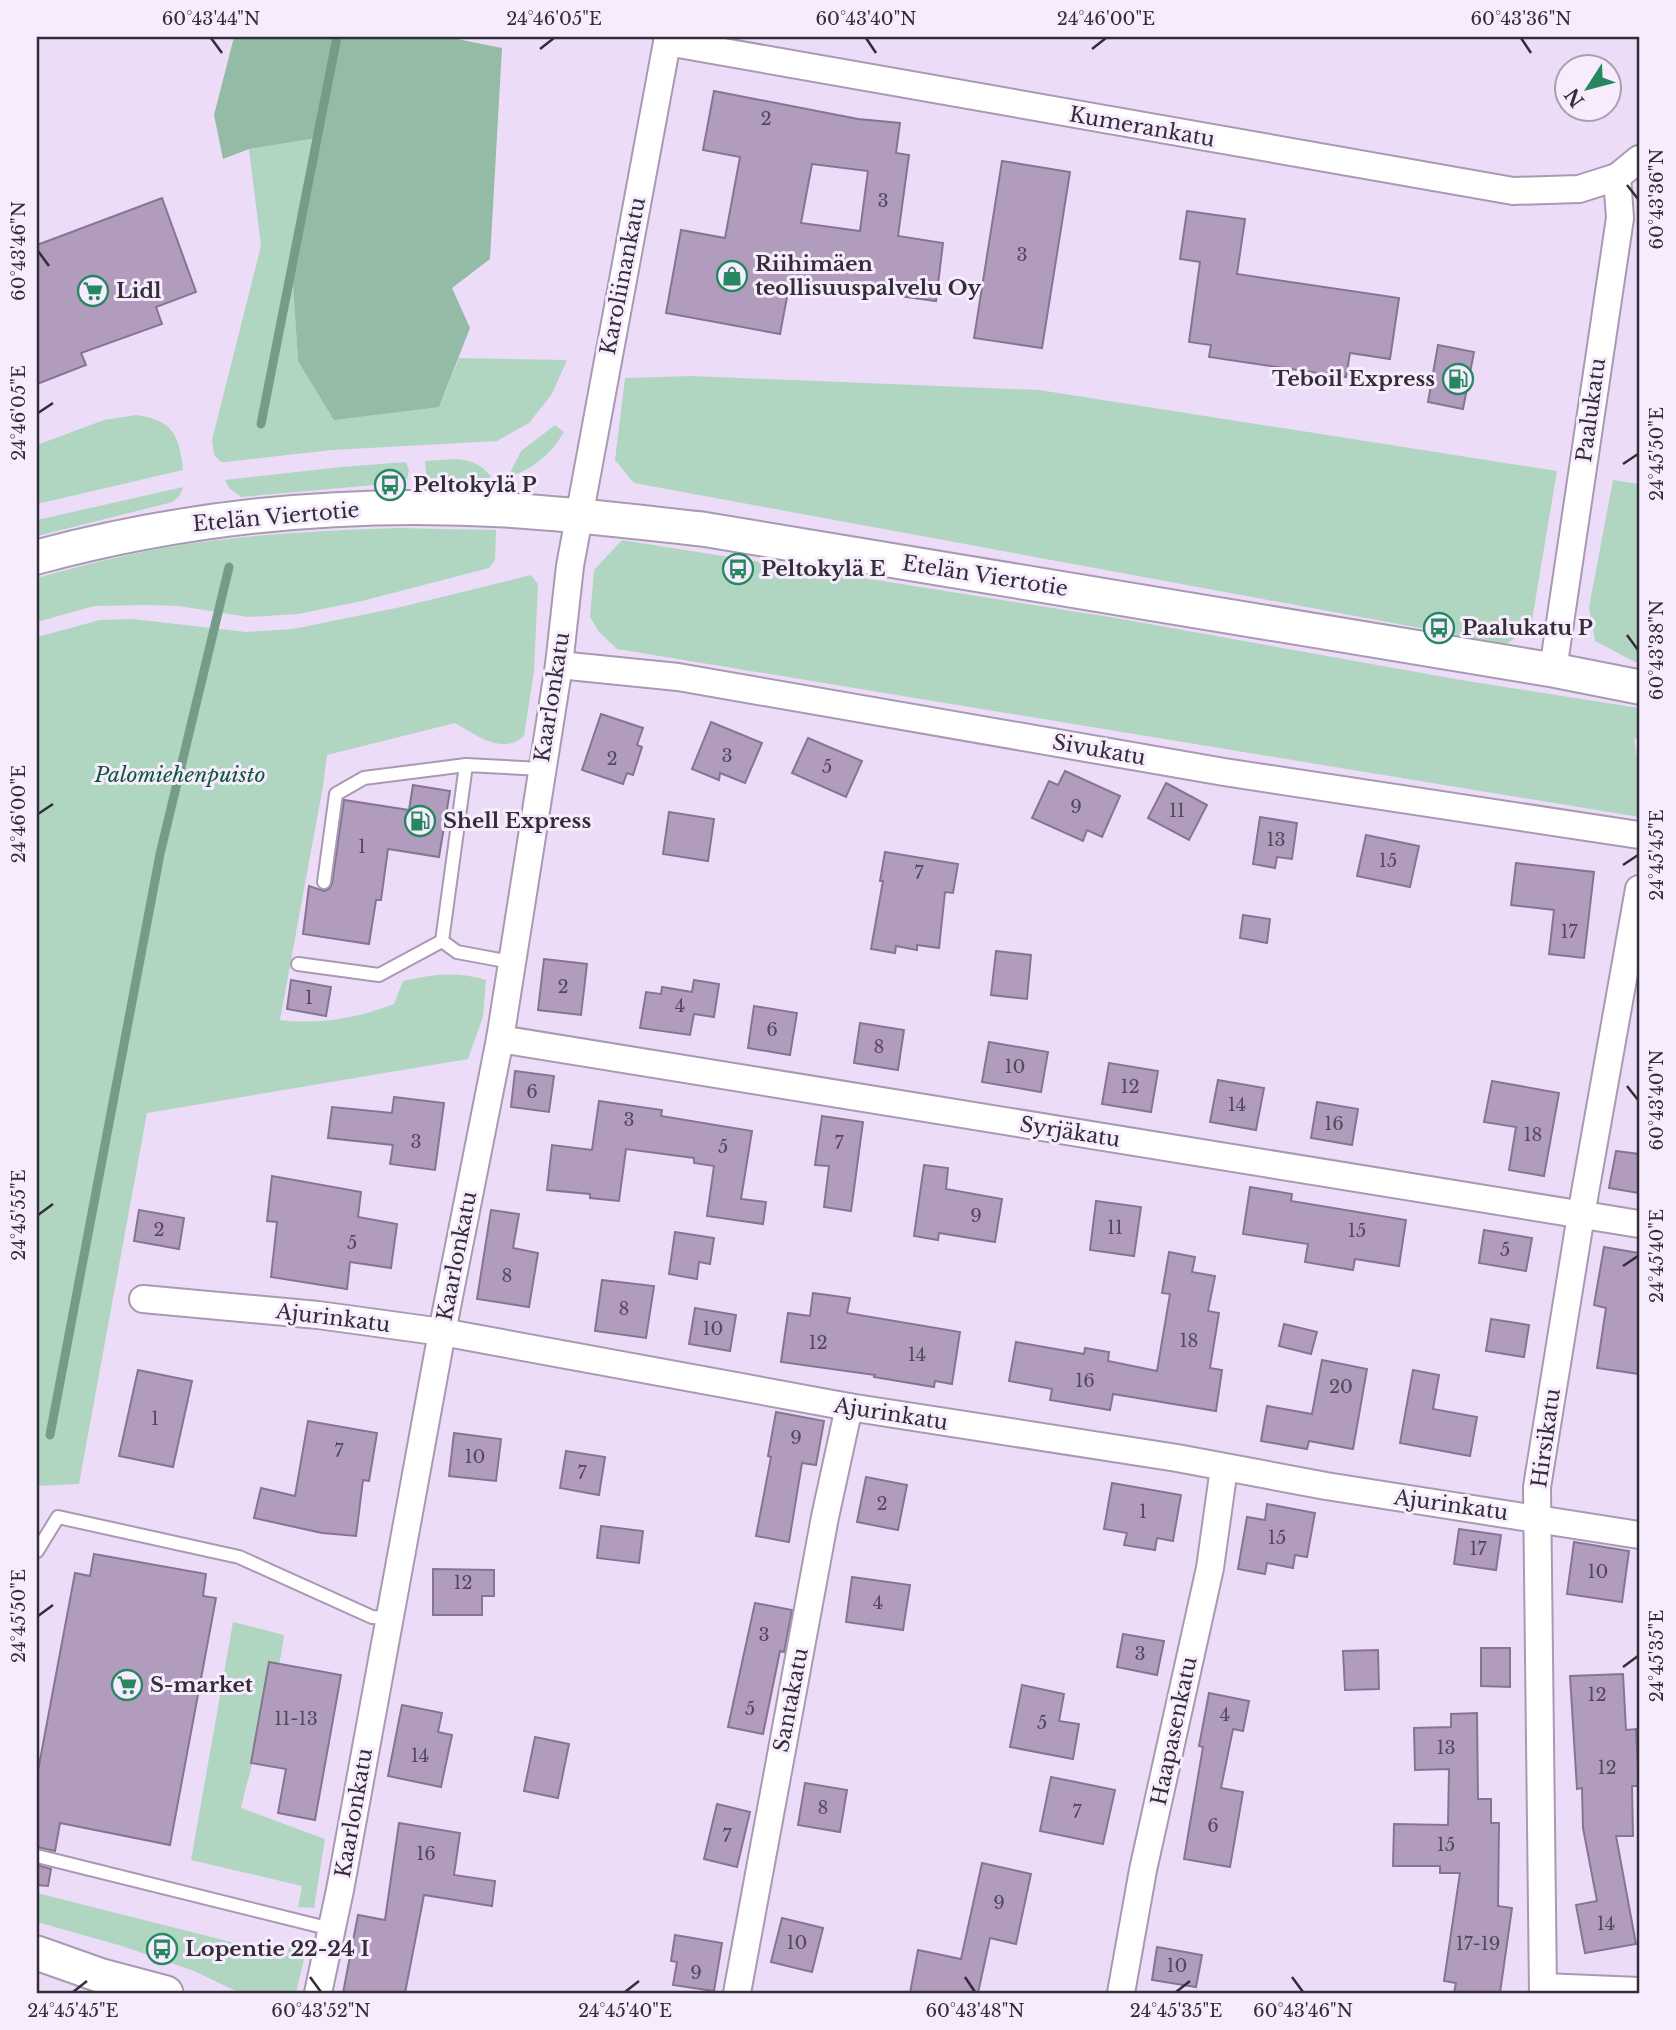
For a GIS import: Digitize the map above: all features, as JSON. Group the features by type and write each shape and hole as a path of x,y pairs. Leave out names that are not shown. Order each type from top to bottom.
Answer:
{"street":[{"name":"Kumerankatu","path":"668,40 1470,185 1513,191 1580,189 1617,177"},
{"name":"Karoliinankatu","path":"578,515 668,40"},
{"path":"1617,177 1639,159"},
{"name":"Paalukatu","path":"1553,670 1620,218 1617,177"},
{"name":"Etelän Viertotie","path":"37,556 136,534 268,514 373,508 494,510 578,515 715,531 1553,670 1639,687"},
{"name":"Kaarlonkatu","path":"318,1993 500,1039 559,665 578,515"},
{"name":"Sivukatu","path":"559,665 678,677 1224,772 1639,835"},
{"name":"Hirsikatu","path":"1543,1990 1537,1487 1581,1214 1639,889"},
{"name":"Syrjäkatu","path":"500,1039 1639,1224"},
{"name":"Ajurinkatu","path":"143,1299 318,1315 442,1332 849,1407 1177,1458 1326,1486 1639,1535"},
{"name":"Santakatu","path":"737,1993 825,1517 849,1407"},
{"name":"Haapasenkatu","path":"1121,1993 1143,1870 1210,1568 1224,1468"},
{"path":"37,1953 102,1976 166,1993"},
{"path":"37,1978 102,1976"},
{"path":"1543,1990 1639,1992"}],"lane":[{"path":"324,882 336,794 363,778 466,765 541,769"},
{"path":"442,941 466,765"},
{"path":"442,941 457,952 511,962"},
{"path":"298,964 379,975 442,941"},
{"path":"37,1551 58,1517 239,1557 372,1617 390,1618"},
{"path":"37,1856 331,1929"}],"green space":[{"path":"234,37 447,37 502,48 490,259 452,288 470,328 439,407 334,420 298,361 292,269 317,138 249,149 223,159 214,115"},
{"path":"317,138 292,269 298,361 439,407 459,358 567,360 552,394 529,423 497,441 332,450 226,462 221,462 214,455 212,440 261,246 249,149"},
{"path":"692,376 1039,390 1557,471 1531,626 1507,644 634,483 615,460 625,378"},
{"path":"136,415 149,417 167,426 176,439 183,470 37,504 37,445 104,420"},
{"path":"555,425 564,432 554,447 535,464 512,476 510,473 521,451"},
{"path":"456,459 476,464 491,477 480,483 427,485 425,461"},
{"path":"406,462 409,470 407,479 385,480 375,485 241,497 229,488 225,480 341,467"},
{"path":"1613,480 1639,484 1639,664 1595,641 1589,607"},
{"path":"183,487 173,502 37,536 37,520"},
{"path":"397,528 496,530 495,560 489,568 362,601 298,614 248,617 179,606 94,606 37,622 37,578 80,566 210,541 303,532"},
{"path":"622,540 1110,617 1461,680 1639,708 1639,739 1634,738 1639,772 1639,817 617,649 599,632 590,617 594,570"},
{"name":"Palomiehenpuisto","path":"531,575 538,584 534,671 524,736 516,742 498,744 455,723 327,755 280,1020 309,1022 352,1017 394,1004 403,981 445,974 475,977 486,980 483,1017 468,1059 147,1113 79,1484 37,1486 37,637 100,620 133,619 246,632 293,629 401,607"},
{"path":"233,1622 284,1635 271,1700 241,1808 325,1839 314,1908 298,1907 302,1886 191,1860"},
{"path":"37,1893 287,1956 291,1938 306,1942 296,1993 240,1993 194,1971 122,1946 37,1922"}],"building":[{"path":"714,91 858,119 900,123 896,153 909,155 898,236 943,243 936,301 790,281 780,334 666,313 681,230 725,238 740,157 703,150","holes":["812,164 868,171 860,231 801,223"]},
{"path":"1002,161 1070,172 1042,348 974,338"},
{"name":"Lidl","path":"162,198 196,292 156,307 162,324 81,353 86,365 37,384 37,245"},
{"path":"1187,211 1245,219 1237,274 1399,298 1390,359 1350,353 1346,377 1209,357 1211,345 1189,342 1200,262 1180,259"},
{"path":"1438,345 1474,352 1463,409 1428,402"},
{"path":"601,714 643,728 637,745 642,747 633,775 627,773 623,784 582,770"},
{"path":"711,722 762,743 745,783 720,773 719,780 692,769"},
{"path":"808,738 862,761 846,797 792,773"},
{"path":"1065,771 1120,796 1102,837 1087,830 1083,841 1032,818 1049,781 1058,785"},
{"path":"1166,783 1207,805 1189,840 1148,818"},
{"path":"413,785 450,791 439,857 388,849 381,900 376,900 369,944 303,934 309,886 324,891 332,884 344,800 409,810"},
{"path":"669,812 714,819 708,861 663,854"},
{"path":"1260,817 1297,823 1292,859 1277,857 1275,868 1253,864"},
{"path":"1366,835 1419,846 1410,887 1357,876"},
{"path":"885,852 958,864 953,893 945,892 939,948 917,945 917,950 896,946 895,953 871,949 883,881 880,881"},
{"path":"1516,863 1594,872 1584,958 1549,954 1554,910 1511,905"},
{"path":"1243,915 1270,919 1267,943 1240,938"},
{"path":"996,951 1031,955 1027,999 991,995"},
{"path":"544,959 587,964 581,1015 538,1010"},
{"path":"291,980 331,987 326,1016 287,1009"},
{"path":"694,980 719,984 714,1017 694,1014 690,1035 640,1028 646,992 661,994 662,987 692,992"},
{"path":"754,1006 797,1013 790,1055 748,1048"},
{"path":"860,1023 904,1030 898,1070 854,1063"},
{"path":"989,1042 1048,1052 1041,1092 982,1082"},
{"path":"1109,1063 1158,1071 1151,1112 1102,1104"},
{"path":"515,1071 554,1076 549,1112 511,1107"},
{"path":"1218,1080 1264,1088 1256,1130 1210,1122"},
{"path":"1492,1081 1559,1093 1544,1176 1509,1170 1516,1127 1484,1122"},
{"path":"394,1097 444,1103 435,1170 390,1164 393,1145 328,1138 332,1107 392,1113"},
{"path":"599,1101 662,1110 661,1116 752,1131 741,1199 766,1202 763,1224 707,1216 714,1166 694,1163 694,1158 626,1149 619,1201 590,1198 590,1194 547,1190 552,1145 592,1150"},
{"path":"1317,1102 1358,1109 1352,1145 1311,1138"},
{"path":"822,1116 863,1122 851,1211 824,1207 829,1166 815,1165"},
{"path":"1616,1151 1639,1154 1639,1193 1609,1188"},
{"path":"924,1165 948,1168 946,1189 1002,1199 995,1242 939,1233 938,1240 914,1236"},
{"path":"272,1176 361,1192 358,1217 397,1224 391,1268 350,1262 347,1289 271,1277 277,1222 267,1221"},
{"path":"1250,1187 1292,1194 1291,1201 1406,1220 1399,1266 1355,1259 1353,1270 1305,1262 1308,1244 1243,1234"},
{"path":"1096,1201 1141,1207 1134,1256 1090,1250"},
{"path":"139,1210 184,1218 179,1249 134,1241"},
{"path":"491,1210 519,1214 513,1248 538,1253 529,1307 477,1299"},
{"path":"1484,1230 1532,1238 1526,1271 1479,1263"},
{"path":"675,1232 714,1238 710,1264 699,1262 697,1279 669,1274"},
{"path":"1604,1247 1639,1253 1639,1374 1597,1368 1606,1308 1594,1305"},
{"path":"1169,1252 1195,1257 1192,1272 1215,1276 1208,1311 1219,1313 1210,1368 1222,1370 1216,1411 1113,1394 1110,1410 1050,1400 1052,1389 1009,1381 1016,1342 1084,1354 1085,1348 1109,1352 1108,1361 1157,1371 1170,1294 1162,1293"},
{"path":"602,1280 654,1286 646,1338 595,1331"},
{"path":"813,1293 850,1298 847,1313 960,1332 952,1384 935,1381 934,1387 874,1377 875,1375 781,1362 788,1313 810,1316"},
{"path":"695,1308 736,1315 730,1351 689,1344"},
{"path":"1491,1319 1529,1325 1524,1357 1486,1351"},
{"path":"1284,1324 1317,1332 1311,1354 1279,1346"},
{"path":"1322,1360 1367,1369 1353,1449 1309,1441 1307,1449 1261,1441 1267,1406 1312,1414"},
{"path":"138,1370 192,1381 173,1467 119,1456"},
{"path":"1413,1370 1439,1375 1433,1409 1477,1417 1470,1456 1400,1443"},
{"path":"776,1412 824,1421 816,1465 802,1463 789,1542 756,1536 771,1457 768,1456"},
{"path":"308,1421 377,1433 369,1481 363,1480 356,1536 322,1533 254,1518 261,1488 295,1496"},
{"path":"454,1433 501,1439 496,1481 449,1476"},
{"path":"566,1451 605,1457 599,1495 560,1488"},
{"path":"866,1477 907,1485 898,1530 857,1522"},
{"path":"1112,1483 1181,1495 1173,1541 1157,1538 1155,1550 1124,1545 1127,1533 1104,1529"},
{"path":"1267,1504 1315,1513 1307,1557 1295,1555 1293,1568 1267,1563 1265,1574 1238,1569 1247,1517 1265,1520"},
{"path":"601,1526 643,1531 639,1563 597,1558"},
{"path":"1459,1529 1501,1535 1496,1570 1454,1564"},
{"path":"1574,1542 1629,1551 1622,1602 1567,1594"},
{"name":"S-market","path":"94,1554 206,1574 203,1596 216,1598 170,1845 60,1823 55,1851 37,1847 37,1776 75,1573 90,1576"},
{"path":"433,1569 494,1570 494,1596 482,1596 482,1615 433,1615"},
{"path":"852,1577 910,1585 903,1630 846,1622"},
{"path":"755,1603 792,1610 784,1652 780,1651 763,1734 728,1727"},
{"path":"1123,1634 1164,1641 1157,1675 1117,1667"},
{"path":"1481,1648 1510,1648 1510,1687 1481,1686"},
{"path":"1378,1650 1379,1689 1345,1690 1343,1651"},
{"path":"269,1662 341,1675 315,1820 278,1813 286,1769 251,1763"},
{"path":"1623,1674 1626,1730 1636,1729 1639,1786 1632,1786 1633,1836 1616,1836 1636,1944 1585,1953 1576,1905 1597,1901 1583,1828 1582,1788 1577,1789 1570,1676"},
{"path":"1022,1685 1064,1694 1059,1721 1079,1724 1073,1759 1010,1747"},
{"path":"1209,1693 1249,1701 1243,1731 1233,1729 1221,1788 1243,1792 1230,1867 1184,1859 1203,1747 1199,1746"},
{"path":"402,1705 442,1713 438,1732 452,1735 441,1787 388,1776"},
{"path":"1477,1713 1478,1799 1491,1799 1491,1823 1499,1823 1498,1906 1512,1908 1500,1993 1454,1993 1456,1983 1444,1981 1460,1873 1440,1873 1440,1866 1393,1866 1394,1824 1448,1825 1449,1769 1415,1770 1414,1728 1451,1727 1451,1714"},
{"path":"535,1737 569,1744 558,1798 524,1791"},
{"path":"1051,1777 1115,1790 1103,1844 1040,1831"},
{"path":"805,1783 847,1790 840,1832 798,1825"},
{"path":"717,1804 750,1812 737,1867 704,1859"},
{"path":"399,1823 460,1833 454,1875 495,1881 492,1906 424,1895 405,1993 343,1993 358,1915 385,1920"},
{"path":"982,1863 1031,1874 1016,1944 990,1938 978,1993 910,1993 918,1950 961,1959"},
{"path":"37,1865 51,1869 48,1886 37,1885"},
{"path":"782,1918 823,1928 812,1972 771,1962"},
{"path":"675,1935 722,1943 714,1991 673,1985 677,1962 671,1961"},
{"path":"1157,1947 1202,1955 1196,1987 1152,1980"}],"waterway":[{"path":"261,424 337,37"},
{"path":"50,1435 160,854 229,567"}],"place":[{"name":"Riihimäen teollisuuspalvelu Oy","path":"732,276"},
{"name":"Lidl","path":"93,291"},
{"name":"Teboil Express","path":"1458,379"},
{"name":"Peltokylä P","path":"390,485"},
{"name":"Peltokylä E","path":"738,569"},
{"name":"Paalukatu P","path":"1439,628"},
{"name":"Shell Express","path":"420,821"},
{"name":"S-market","path":"127,1685"},
{"name":"Lopentie 22-24 I","path":"162,1949"}]}
